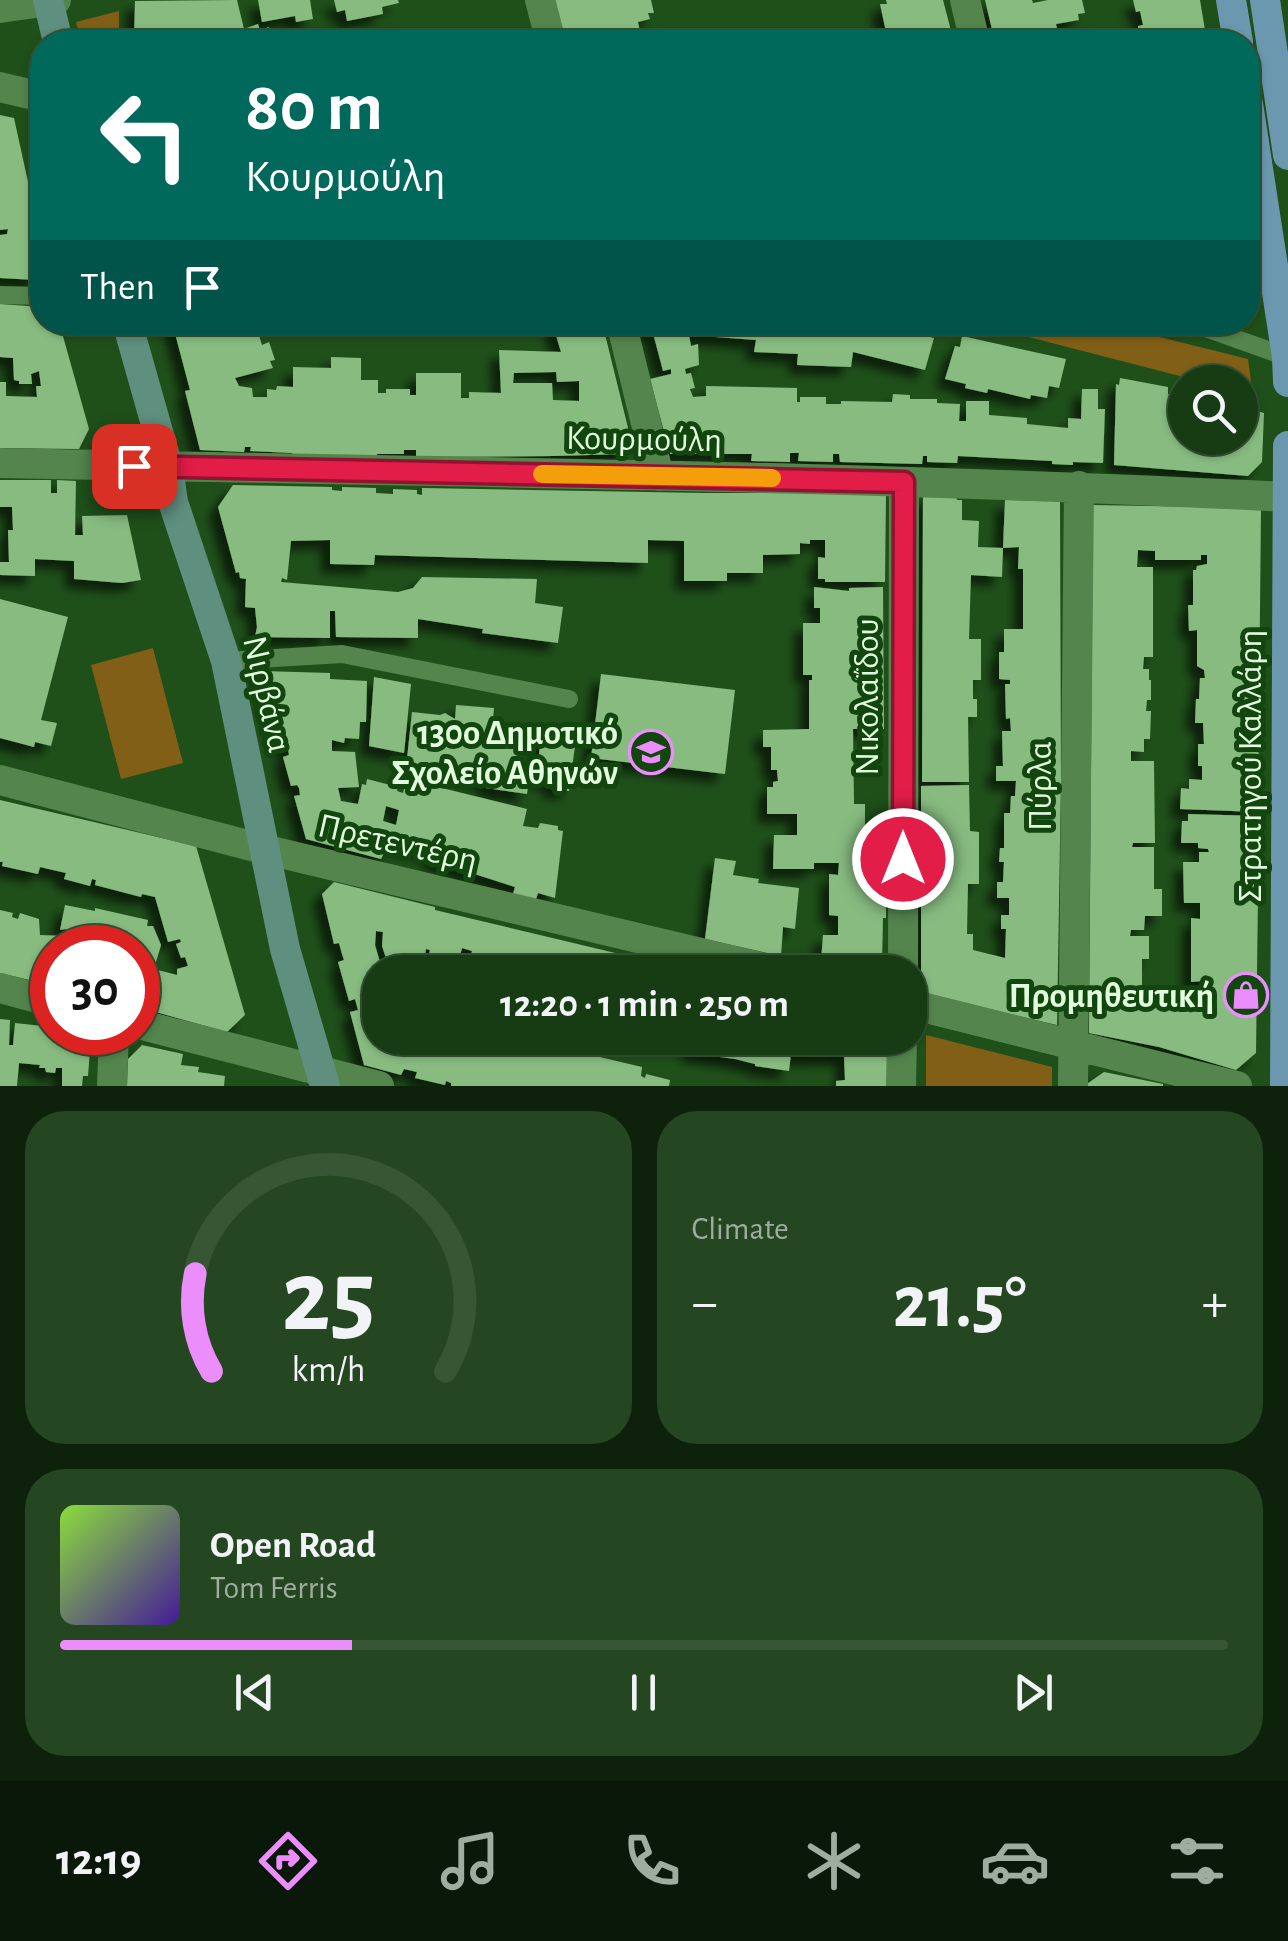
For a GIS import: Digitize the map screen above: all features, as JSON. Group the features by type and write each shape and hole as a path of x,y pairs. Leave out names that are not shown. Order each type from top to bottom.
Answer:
{"main road":[{"path":"1231,0 1236,30"},
{"path":"1265,0 1288,155"},
{"path":"1260,180 1288,357 1288,382"},
{"name":"Στρατηγού Καλλάρη","path":"1285,1086 1288,446"}],"street":[{"path":"540,0 548,30"},
{"path":"966,0 972,30"},
{"path":"0,8 50,1 56,30"},
{"path":"0,87 30,94"},
{"name":"Νιρβάνα","path":"132,335 168,467 173,502 226,662 284,949 323,1079"},
{"path":"624,335 659,476"},
{"name":"Κουρμούλη","path":"0,463 1079,486 1287,497"},
{"name":"Νικολαΐδου","path":"903,955 904,482"},
{"name":"Πύρλα","path":"1073,1086 1079,486"},
{"name":"Πρετεντέρη","path":"0,780 263,848 710,955"},
{"path":"0,988 30,996"},
{"path":"927,1008 1236,1086"},
{"path":"160,1031 323,1079 379,1086"},
{"path":"112,1086 113,1055"},
{"path":"901,1086 902,1055"}],"lane":[{"path":"0,295 30,296"},
{"path":"1226,335 1288,357"},
{"path":"226,662 342,654 569,698"}],"shaded area":[{"path":"119,11 119,30 78,30 76,22"},
{"path":"1021,335 1151,335 1248,359 1249,365 1168,365 1168,373"},
{"path":"153,648 183,763 121,779 91,665"},
{"path":"927,1035 1052,1067 1052,1086 926,1086"}],"building":[{"path":"237,0 244,29 258,24 260,30 134,30 135,1"},
{"path":"258,0 310,0 313,19 296,22 295,16 262,22"},
{"path":"334,0 399,3 382,7 383,14 347,21 345,10 337,12"},
{"path":"555,0 651,0 654,13 648,13 650,19 638,22 640,30 563,30"},
{"path":"886,0 943,0 951,30 886,30 880,4 887,4"},
{"path":"985,0 1082,0 1085,13 1078,14 1079,20 1056,24 1057,30 992,30"},
{"path":"1133,0 1200,0 1205,30 1138,30 1143,25 1140,11 1136,12"},
{"path":"0,115 14,118 30,191 30,280 0,278 0,235 7,234 8,229 0,230"},
{"path":"0,304 30,306 30,335 63,335 89,429 79,449 0,448 0,382 6,382 6,396 37,397 36,386 41,386 39,371 31,374 32,384 19,384 14,380 13,358 0,357"},
{"path":"175,335 259,335 262,345 269,342 275,360 270,361 273,368 235,378 239,386 252,388 253,397 267,397 267,389 276,390 277,386 293,387 293,367 331,368 331,357 361,358 361,380 378,380 378,393 410,389 410,395 416,395 416,373 461,373 461,398 469,398 469,392 501,393 499,350 561,352 556,335 605,335 632,444 625,454 554,456 416,457 416,450 377,456 292,455 250,451 251,447 245,447 244,452 200,450 185,391 190,390","holes":["556,372 557,382 579,381 579,401 553,400 552,383 513,383 514,373"]},
{"path":"654,335 689,335 691,346 698,344 699,365 685,369 686,374 691,373 693,397 706,396 706,386 797,388 797,402 800,397 826,397 826,404 892,402 893,394 910,395 910,399 960,404 959,421 966,421 966,401 989,401 989,415 1027,418 1027,424 1068,428 1068,418 1081,419 1082,389 1098,389 1098,409 1105,409 1103,463 1052,464 958,456 957,463 927,462 927,456 923,456 922,464 840,462 839,454 833,454 833,462 798,461 799,453 790,453 790,462 751,461 752,454 670,454 650,379 671,374 671,369 663,371"},
{"path":"689,335 934,338 925,370 853,352 851,367 797,365 798,354 754,352 756,340"},
{"path":"962,336 1066,359 1059,388 1049,386 1047,398 1031,395 1030,399 965,388 966,384 945,379"},
{"path":"1120,378 1168,387 1168,455 1258,455 1258,411 1264,413 1262,462 1248,476 1114,465 1116,384 1119,385"},
{"path":"0,480 51,480 51,493 57,493 57,480 76,481 75,535 83,535 82,516 127,515 141,580 122,583 74,579 74,561 35,559 35,576 0,575 0,562 9,562 8,530 13,530 12,507 0,507"},
{"path":"233,485 332,487 342,491 342,487 376,488 376,493 393,494 393,489 417,490 422,495 422,488 886,493 885,582 818,579 818,557 825,558 825,540 800,543 800,554 763,555 763,573 727,573 727,581 684,581 684,541 648,540 648,563 375,555 374,565 330,564 330,540 291,541 287,580 282,578 281,582 398,592 413,588 422,577 537,579 535,603 563,607 558,643 418,619 418,638 336,637 335,611 330,611 330,638 255,637 255,608 245,607 246,579 236,573 218,507"},
{"path":"923,495 956,496 962,500 962,520 979,521 978,547 1003,548 1002,577 971,575 969,639 981,639 981,680 973,680 977,717 968,717 969,782 922,782"},
{"path":"1005,500 1060,501 1057,1025 927,994 927,955 921,955 921,786 969,785 970,831 979,832 979,884 968,884 967,934 973,934 973,950 1005,958 1006,929 1001,929 1001,915 1009,915 1009,898 997,898 997,882 1003,882 1004,862 999,862 1000,848 1004,848 1004,813 1010,813 1016,781 996,781 996,766 1003,766 1002,731 1011,731 1010,718 1006,719 1005,684 1010,684 1010,680 999,679 999,652 1004,652 1004,629 1023,629 1023,569 1018,569 1019,547 1003,548"},
{"path":"1093,505 1261,508 1258,812 1180,809 1181,788 1189,789 1189,779 1202,780 1198,744 1204,744 1203,723 1195,723 1200,678 1205,678 1204,670 1197,666 1197,630 1189,631 1188,605 1193,605 1193,570 1207,564 1207,555 1201,555 1201,560 1155,560 1155,551 1138,550 1137,567 1153,567 1153,657 1144,657 1143,669 1149,669 1151,680 1151,700 1147,700 1146,711 1151,711 1150,739 1144,739 1144,752 1131,751 1131,761 1154,761 1155,843 1133,843 1132,847 1154,847 1154,889 1162,889 1162,916 1145,916 1144,930 1131,930 1130,936 1149,936 1149,959 1142,959 1138,996 1144,997 1145,992 1160,994 1160,1000 1167,1001 1166,993 1185,993 1185,1006 1205,1006 1203,981 1191,982 1191,918 1200,919 1200,903 1184,903 1183,862 1199,862 1199,852 1209,852 1198,848 1198,843 1181,843 1182,821 1188,821 1188,814 1259,816 1256,1053 1236,1070 1159,1047 1089,1033"},
{"path":"814,587 849,591 883,587 884,729 853,729 854,804 865,804 865,836 859,836 859,863 886,866 882,955 822,955 823,935 838,935 838,916 829,915 829,874 838,875 839,863 814,863 814,869 773,869 774,835 797,835 797,814 767,814 767,787 778,781 777,770 771,770 771,747 763,747 763,730 809,729 812,675 803,675 803,623 820,623 820,608 814,608"},
{"path":"0,599 68,617 41,720 57,723 51,746 35,742 34,747 0,738"},
{"path":"263,671 330,673 330,679 367,681 366,722 360,722 359,739 345,738 344,743 332,740 332,751 355,752 359,787 338,788 341,801 358,804 362,784 366,785 367,779 398,787 397,791 403,793 404,789 425,793 430,771 406,768 412,712 445,713 455,719 456,705 494,708 492,730 523,733 521,778 529,780 527,794 486,788 487,780 448,770 446,789 527,809 523,826 538,828 540,823 558,826 563,831 555,898 538,893 536,899 513,894 515,887 431,860 433,853 391,843 388,854 384,853 381,859 306,839 294,796 300,795 299,788 291,786 283,757 289,755 288,749 282,747 272,717 277,716 275,708 267,708 267,690 262,689","holes":["386,806 399,810 396,825 383,821"]},
{"path":"601,674 735,690 725,774 591,758"},
{"path":"374,677 411,684 404,753 369,746"},
{"path":"542,726 577,731 569,791 551,789 553,781 539,780"},
{"path":"0,800 196,846 245,1015 227,1032 160,1013 160,971 177,975 177,969 188,966 176,944 180,939 168,942 155,897 95,885 96,880 92,879 90,886 64,879 66,873 40,867 38,874 2,866"},
{"path":"715,858 736,861 733,875 759,879 758,883 799,888 795,929 783,927 781,955 705,939"},
{"path":"334,882 624,955 471,955 472,951 462,948 460,955 429,955 430,950 426,949 425,955 385,955 383,932 376,931 378,955 362,955 362,1055 591,1055 642,1067 641,1076 670,1080 669,1086 451,1086 446,1081 445,1085 415,1078 417,1072 404,1069 401,1075 364,1065 350,1012 358,1010 355,999 349,1001 338,962 344,960 339,943 334,944 322,894"},
{"path":"65,905 148,920 147,925 61,925"},
{"path":"0,910 13,913 12,917 18,919 20,913 39,919 39,925 30,925 30,980 0,973"},
{"path":"0,1019 10,1020 9,1045 13,1045 15,1023 30,1025 30,1055 90,1055 88,1076 83,1076 82,1086 62,1086 62,1068 56,1068 55,1073 46,1072 40,1065 19,1063 17,1086 0,1086"},
{"path":"160,1049 183,1054 181,1065 225,1076 224,1086 127,1086 128,1059 132,1055 160,1055"},
{"path":"705,1055 791,1055 789,1071"},
{"path":"887,1055 887,1086 836,1086 836,1081 845,1080 844,1056 795,1057"},
{"path":"1104,1072 1163,1084 1163,1086 1084,1086"}],"slow traffic":[{"path":"542,474 772,478"}],"place":[{"name":"130ο Δημοτικό Σχολείο Αθηνών","path":"651,752"},
{"name":"Προμηθευτική","path":"1246,995"}],"route":[{"path":"134,466 904,482 903,859"}]}
